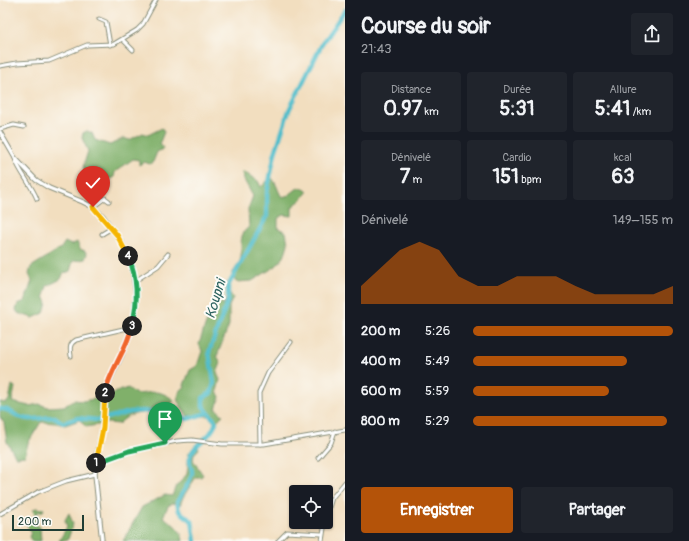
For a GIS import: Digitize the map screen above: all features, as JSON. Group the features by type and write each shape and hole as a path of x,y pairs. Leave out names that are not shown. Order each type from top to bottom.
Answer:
{"main road":[{"path":"0,132 15,158 41,184 93,207 112,228 129,258 135,281 136,303 132,327 122,355 106,388 104,420 95,463 102,541"}],"street":[{"path":"0,66 53,60 87,45 110,45 123,40 143,24 156,0"},
{"path":"99,19 106,22 110,45"},
{"path":"123,40 133,50"},
{"path":"0,129 14,125 24,127"},
{"path":"15,158 17,166 32,186 37,199"},
{"path":"93,207 105,198 109,200"},
{"path":"102,234 112,228"},
{"path":"135,281 158,266 168,254"},
{"path":"72,356 71,344 76,340 132,327"},
{"path":"260,444 259,393 268,373 291,342"},
{"path":"95,463 129,451 184,440 222,444 260,444 345,430"},
{"path":"318,458 331,443 335,431"},
{"path":"0,514 43,490 66,481 95,474"},
{"path":"333,498 335,493 345,482"},
{"path":"322,541 323,529"},
{"path":"278,541 287,532 322,534"}],"green space":[{"path":"162,128 164,132 160,142 163,149 157,152 153,162 150,164 144,162 139,165 139,160 133,159 115,172 114,177 110,179 105,177 100,180 103,177 94,173 88,177 83,167 88,151 82,138 83,133 87,131 92,133 95,140 110,145 124,138 129,140 143,133 148,135"},
{"path":"242,171 258,181 261,187 271,177 282,197 289,195 299,187 308,191 302,199 292,207 292,216 284,215 278,218 278,228 286,232 288,244 284,257 276,266 252,281 236,282 232,274 239,264 241,257 241,240 243,233 249,227 248,209 253,196 244,180"},
{"path":"65,242 71,245 77,242 80,249 85,251 87,254 85,259 73,261 70,271 63,274 61,279 47,286 44,296 47,303 44,313 33,318 18,313 16,310 18,304 25,301 32,281 29,274 31,267 61,248"},
{"path":"229,292 233,298 229,306 229,325 217,356 221,363 217,373 220,380 217,391 220,397 216,409 223,415 215,423 209,416 188,416 177,400 180,390 185,387 184,385 190,370 197,366 202,351 199,344 213,303 216,302 224,304"},
{"path":"12,385 15,387 12,402 29,406 39,404 48,407 64,406 74,400 83,401 99,398 128,388 136,394 155,392 168,396 174,400 167,411 135,414 124,419 119,424 108,423 86,427 80,420 65,425 41,422 28,443 25,456 16,457 7,442 4,423 0,417 0,402 6,403 9,400"},
{"path":"197,444 199,449 194,454 193,460 203,475 201,477 196,477 183,497 180,505 173,503 168,506 163,517 179,530 183,541 123,541 142,507 165,495 172,496 175,488 187,474 189,453"},
{"path":"36,508 44,509 43,511 37,512 38,517 34,521 35,525 40,527 41,541 32,541 29,537 31,532 27,525 29,520 36,516 33,510"},
{"path":"69,513 73,524 68,539 59,541 67,527 65,520"}],"waterway":[{"name":"Koupni","path":"195,541 192,521 179,511 177,502 191,478 191,454 197,445 208,436 214,428 216,422 203,406 203,398 211,393 214,383 209,352 228,300 228,286 267,216 267,192 275,153 289,110 323,42 345,10"},
{"path":"0,409 6,409 20,417 28,419 55,417 63,423 77,418 98,420 131,412 143,411 180,416 187,419 207,413"}],"route":[{"path":"93,207 117,235 126,250 132,266 136,294 135,312 129,338 106,388 104,423 95,463 129,451 165,443"}]}
